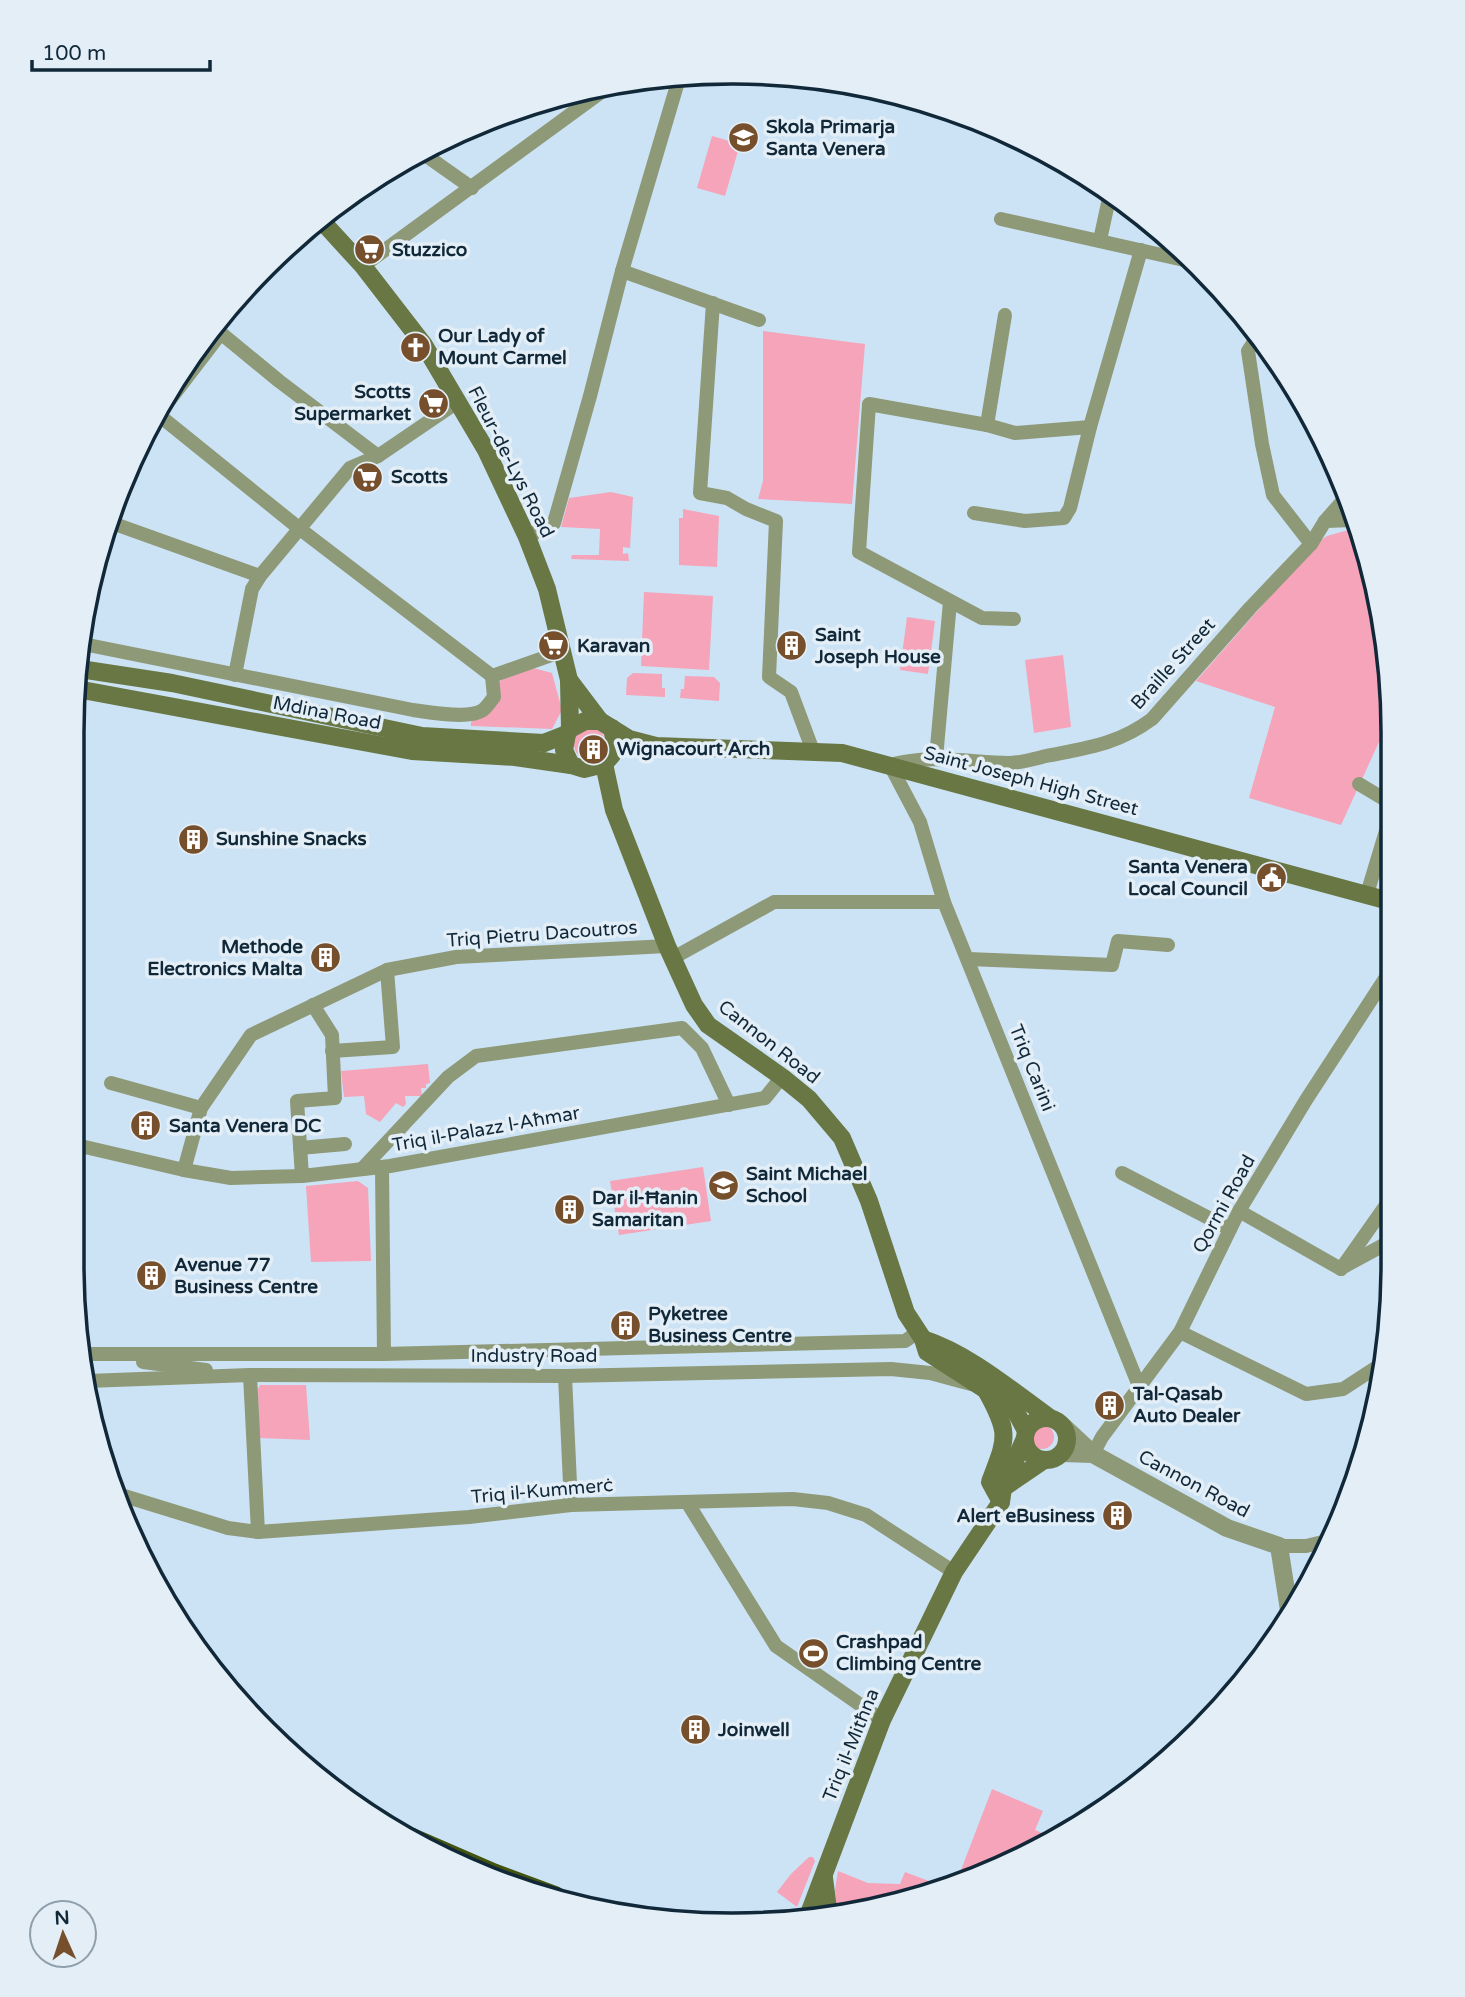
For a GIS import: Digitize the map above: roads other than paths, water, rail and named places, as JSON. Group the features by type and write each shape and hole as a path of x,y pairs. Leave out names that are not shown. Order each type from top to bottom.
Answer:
{"main road":[{"name":"Fleur-de-Lys Road","path":"327,227 363,266 424,345 486,450 527,537 547,589 569,681 569,731"},
{"name":"Mdina Road","path":"87,670 172,683 422,736 544,743 569,731"},
{"name":"Fleur-de-Lys Road","path":"569,681 606,725"},
{"name":"Mdina Road","path":"85,690 412,751 515,757 578,767"},
{"path":"585,721 606,725 615,743 608,759 578,767 564,750 569,731 585,721"},
{"name":"Saint Joseph High Street","path":"606,725 629,739 656,746 842,753 1381,898"},
{"name":"Saint Joseph High Street","path":"608,759 656,746"},
{"name":"Cannon Road","path":"608,759 614,810 670,952 694,1004 708,1025 809,1098 842,1138 869,1201 906,1313 927,1352 1006,1403 1016,1412 1026,1435"},
{"name":"Cannon Road","path":"578,767 614,810"},
{"name":"Cannon Road","path":"920,1335 980,1369 1057,1422"},
{"path":"983,1389 1001,1417 1005,1441 998,1491"},
{"path":"1033,1422 1057,1422 1068,1438 1062,1453 1054,1459 1044,1460 1034,1456 1027,1448 1026,1435 1033,1422"},
{"name":"Triq il-Mitħna","path":"811,1908 882,1720 954,1572 1026,1435"},
{"name":"Triq il-Mitħna","path":"998,1491 1044,1460"},
{"name":"Triq il-Mitħna","path":"823,1874 827,1906"}],"street":[{"path":"527,537 554,523 622,271 677,87"},
{"path":"363,266 591,100"},
{"path":"431,159 472,188"},
{"path":"1100,240 1108,204"},
{"path":"1001,219 1174,258"},
{"path":"974,513 1025,521 1064,518 1070,508 1090,427 1141,250"},
{"path":"622,271 759,320"},
{"path":"713,303 700,493 727,498 776,521 769,677 791,692 813,751"},
{"path":"987,425 1005,315"},
{"path":"222,333 378,456"},
{"path":"1252,345 1248,351 1262,444 1273,495 1311,544"},
{"path":"235,674 252,589 260,576 350,468 378,456 458,401"},
{"path":"1014,619 982,618 859,552 869,404 987,425 1015,433 1090,427"},
{"path":"90,645 413,710 472,715 483,710 494,697 492,676 300,529 165,420"},
{"name":"Braille Street","path":"890,765 912,759 936,758 1012,763 1110,743 1138,729 1152,719 1250,608 1311,544 1325,521 1340,504"},
{"path":"1325,521 1346,520"},
{"path":"118,525 260,576"},
{"path":"936,758 950,602"},
{"path":"492,676 563,651"},
{"name":"Triq Carini","path":"890,765 920,822 944,902 1139,1386"},
{"path":"1359,784 1381,797"},
{"path":"1367,894 1381,848"},
{"path":"670,952 774,902 944,902"},
{"path":"968,959 1112,965 1118,941 1168,945"},
{"name":"Triq Pietru Dacoutros","path":"184,1170 201,1108 251,1035 387,970 456,957 670,952"},
{"path":"332,1051 393,1047 387,970"},
{"name":"Qormi Road","path":"1093,1454 1102,1437 1180,1332 1239,1211 1306,1100 1381,985"},
{"path":"302,1177 297,1101 335,1098 332,1035 313,1005"},
{"path":"362,1169 448,1077 476,1056 682,1028 702,1048 729,1105"},
{"name":"Triq il-Palazz l-Aħmar","path":"84,1147 231,1178 302,1177 382,1167 765,1098 782,1077"},
{"path":"111,1083 201,1108"},
{"path":"300,1148 345,1144"},
{"path":"382,1167 384,1354"},
{"path":"1122,1173 1230,1229"},
{"path":"1239,1211 1341,1269"},
{"path":"1341,1269 1381,1212"},
{"path":"1341,1269 1381,1247"},
{"path":"1180,1332 1306,1394 1343,1389 1372,1370"},
{"name":"Industry Road","path":"91,1354 384,1354 905,1341 920,1335"},
{"path":"91,1355 250,1375 258,1532"},
{"name":"Industry Road","path":"95,1381 250,1375 565,1376 891,1369 930,1373 983,1389"},
{"path":"565,1376 571,1505"},
{"name":"Cannon Road","path":"1057,1422 1093,1454 1227,1528 1279,1546 1318,1543"},
{"name":"Cannon Road","path":"1062,1453 1093,1454"},
{"name":"Triq il-Kummerċ","path":"127,1497 228,1528 258,1532 469,1517 571,1505 793,1499 828,1503 866,1515 954,1572"},
{"path":"687,1502 776,1646 882,1720"},
{"path":"1279,1546 1287,1600"}],"place":[{"name":"Skola Primarja Santa Venera","path":"743,138"},
{"name":"Stuzzico","path":"369,250"},
{"name":"Our Lady of Mount Carmel","path":"415,347"},
{"name":"Scotts Supermarket","path":"434,403"},
{"name":"Scotts","path":"368,477"},
{"name":"Karavan","path":"554,646"},
{"name":"Saint Joseph House","path":"792,646"},
{"name":"Wignacourt Arch","path":"594,749"},
{"name":"Sunshine Snacks","path":"193,839"},
{"name":"Santa Venera Local Council","path":"1271,878"},
{"name":"Methode Electronics Malta","path":"326,958"},
{"name":"Santa Venera DC","path":"146,1126"},
{"name":"Saint Michael School","path":"723,1185"},
{"name":"Dar il-Ħanin Samaritan","path":"569,1209"},
{"name":"Avenue 77 Business Centre","path":"151,1276"},
{"name":"Pyketree Business Centre","path":"625,1325"},
{"name":"Tal-Qasab Auto Dealer","path":"1110,1405"},
{"name":"Alert eBusiness","path":"1118,1516"},
{"name":"Crashpad Climbing Centre","path":"813,1653"},
{"name":"Joinwell","path":"695,1730"}]}
